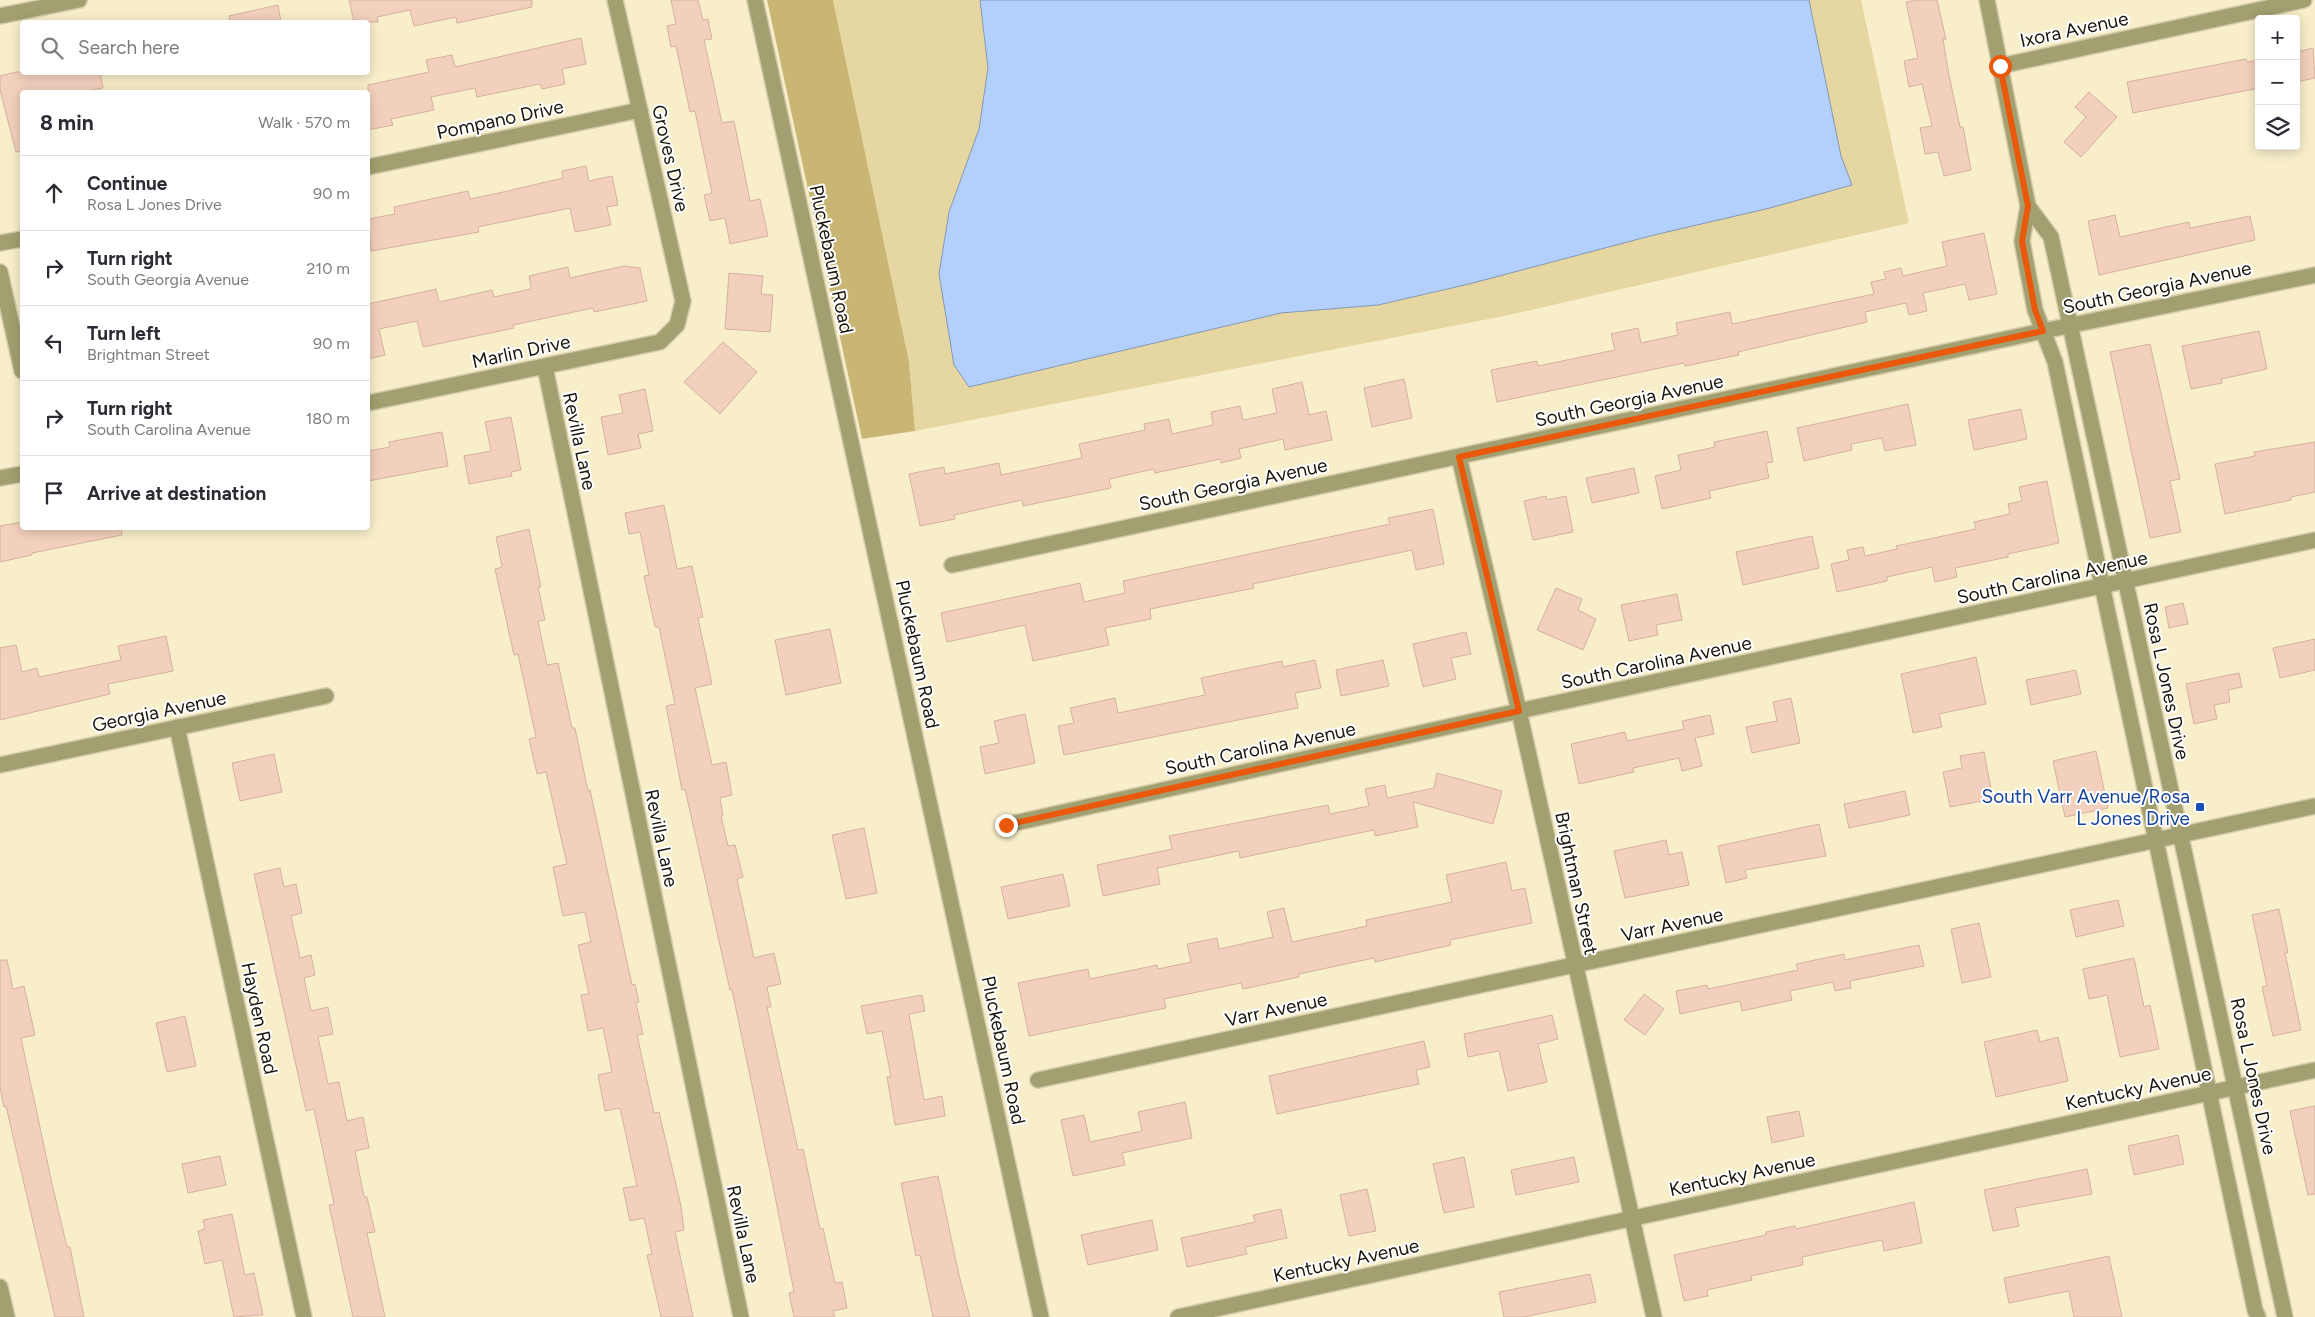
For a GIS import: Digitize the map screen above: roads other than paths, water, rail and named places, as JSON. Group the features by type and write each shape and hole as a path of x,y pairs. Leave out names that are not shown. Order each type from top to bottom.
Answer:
{"street":[{"path":"0,16 79,0"},
{"name":"Groves Drive","path":"615,0 683,301 677,325"},
{"name":"Pluckebaum Road","path":"755,0 1041,1317"},
{"name":"Rosa L Jones Drive","path":"1987,0 2028,206 2022,241 2035,310 2055,362 2254,1310 2258,1317"},
{"name":"Ixora Avenue","path":"2000,66 2304,0"},
{"name":"Pompano Drive","path":"370,167 640,110"},
{"name":"Rosa L Jones Drive","path":"2028,206 2051,237 2285,1317"},
{"path":"0,243 20,238"},
{"path":"0,272 20,362"},
{"name":"South Georgia Avenue","path":"952,565 2069,325 2315,275"},
{"name":"Marlin Drive","path":"370,403 660,342 677,325"},
{"name":"Revilla Lane","path":"545,367 741,1317"},
{"name":"Brightman Street","path":"1459,457 1519,711 1574,966 1654,1317"},
{"path":"0,478 20,474"},
{"name":"South Carolina Avenue","path":"1006,825 1519,711 2315,540"},
{"name":"Georgia Avenue","path":"0,764 326,696"},
{"name":"Hayden Road","path":"177,727 304,1317"},
{"name":"Varr Avenue","path":"1038,1080 2315,806"},
{"name":"Kentucky Avenue","path":"1178,1317 2315,1070"},
{"path":"1,1293 7,1317"}],"water":[{"path":"980,0 1809,0 1841,156 1852,185 1770,208 1654,235 1469,284 1378,305 1281,313 969,387 954,365 939,274 949,212 979,129 988,68"}],"place":[{"name":"South Varr Avenue/Rosa L Jones Drive","path":"2200,807"}]}
